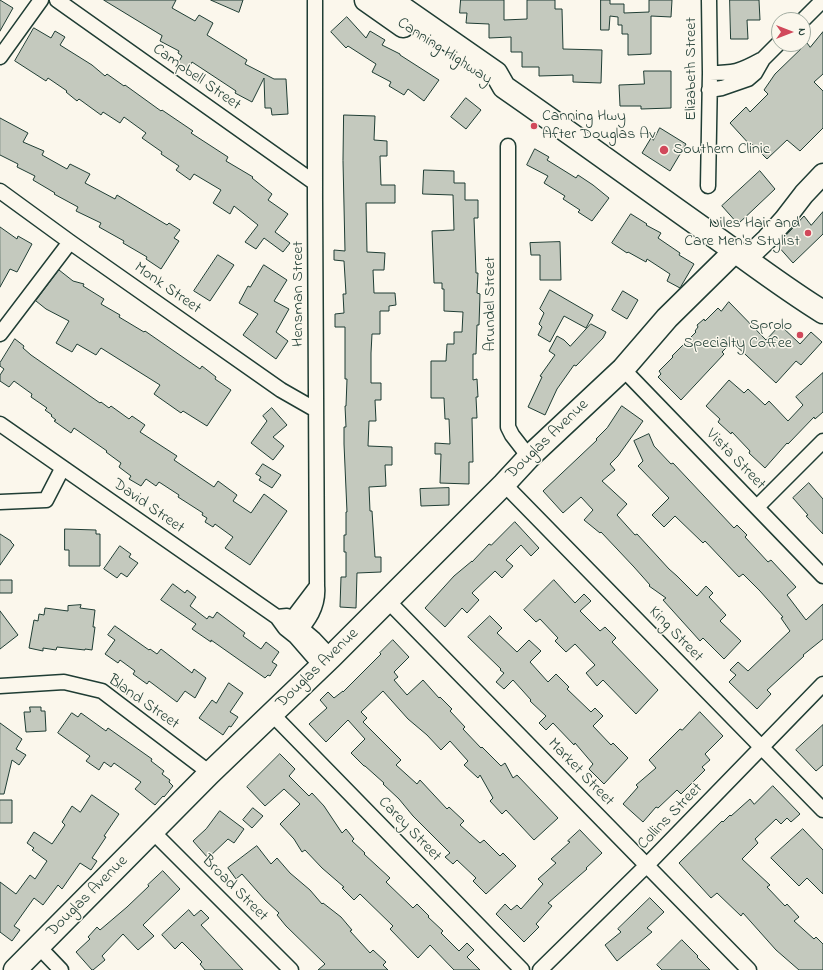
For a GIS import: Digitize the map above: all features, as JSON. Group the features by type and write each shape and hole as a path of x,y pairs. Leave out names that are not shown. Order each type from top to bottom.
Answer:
{"main road":[{"name":"Canning Highway","path":"366,0 488,84 504,87 595,150 615,167 740,256 806,302 823,312"},
{"name":"Canning Highway","path":"391,0 496,73 504,87"},
{"name":"Douglas Avenue","path":"15,970 210,773 326,662 504,484 529,457 623,369 662,340 740,256 767,239 804,194 823,174"}],"street":[{"path":"0,57 41,0"},
{"name":"Campbell Street","path":"57,0 315,183"},
{"name":"Elizabeth Street","path":"708,186 710,73 709,0"},
{"path":"810,12 823,0"},
{"name":"Hensman Street","path":"290,626 317,586 315,2"},
{"path":"709,90 722,88 748,79 755,73 763,59 771,51"},
{"path":"710,73 732,73 743,70 763,59"},
{"name":"Arundel Street","path":"508,146 508,427 512,435 529,457"},
{"name":"Monk Street","path":"0,191 281,390 316,410"},
{"path":"0,334 70,242"},
{"name":"Vista Street","path":"623,369 823,576"},
{"name":"David Street","path":"0,424 62,469 290,626 326,662"},
{"path":"757,507 823,441"},
{"path":"0,502 46,500 62,469"},
{"name":"King Street","path":"504,484 823,810"},
{"name":"Market Street","path":"387,600 749,970"},
{"name":"Bland Street","path":"0,686 64,682 102,691 210,773"},
{"name":"Collins Street","path":"540,970 647,865 823,684"},
{"name":"Carey Street","path":"272,714 522,970"},
{"name":"Broad Street","path":"152,832 291,970"},
{"path":"39,947 61,970"}],"building":[{"path":"0,0 13,8 0,31"},
{"path":"104,0 176,0 172,8 195,21 199,15 213,23 207,35 247,60 245,64 274,79 286,79 288,114 272,115 271,108 265,108 264,78 252,102 235,93 236,91 192,62 188,70 177,65 182,56 178,53 179,51 160,41 162,36"},
{"path":"211,0 243,0 239,12"},
{"path":"461,0 504,0 504,20 527,19 527,0 555,0 555,9 562,9 563,49 602,50 601,83 573,82 573,75 539,76 539,67 522,67 522,52 511,52 511,37 489,38 489,24 466,23 467,13 460,13"},
{"path":"601,0 610,0 610,4 624,4 624,13 649,12 649,0 672,0 671,17 651,16 651,54 628,55 628,34 622,34 622,25 618,25 618,17 610,16 609,30 601,30"},
{"path":"730,0 759,0 760,20 747,20 748,39 731,39"},
{"path":"347,17 366,38 370,31 385,40 382,45 400,54 439,80 424,101 408,89 404,95 389,86 391,82 372,72 376,64 348,46 346,48 331,32"},
{"path":"34,28 51,38 55,31 65,37 60,45 92,65 105,76 107,74 124,86 125,85 161,111 162,110 193,131 191,133 228,157 226,161 253,177 252,178 272,194 268,200 288,214 275,232 290,243 283,252 264,238 256,249 245,242 258,225 234,206 230,214 213,203 221,190 194,174 190,180 176,170 179,166 161,154 162,152 142,138 146,133 124,117 120,123 103,112 101,115 79,99 77,101 66,92 67,91 48,78 46,81 15,61"},
{"path":"823,32 823,74 814,82 823,91 823,128 800,151 787,140 767,159 752,144 751,146 730,123 746,107 750,112 768,94 764,90 775,74 798,52 811,52 811,46"},
{"path":"644,71 671,71 671,108 641,109 641,106 620,106 619,85 644,84"},
{"path":"466,98 481,110 466,129 451,117"},
{"path":"344,115 375,116 374,140 387,141 387,156 380,156 381,185 395,185 395,203 366,203 367,252 385,253 384,270 373,270 374,293 395,293 396,305 389,306 389,311 380,311 380,334 372,334 371,383 381,383 381,400 375,400 376,421 369,421 368,446 392,447 392,465 385,465 386,486 369,487 375,557 381,557 381,572 357,573 356,608 340,607 341,577 346,577 344,535 346,535 347,512 344,427 346,427 345,406 347,379 345,379 345,327 335,327 335,314 344,313 343,294 346,294 344,261 334,260 334,250 345,251 343,161"},
{"path":"0,118 28,133 23,142 44,151 42,155 67,169 70,164 90,174 85,183 115,199 117,195 167,225 169,223 180,230 174,238 179,241 161,269 146,259 147,257 123,243 124,241 99,227 101,223 76,211 78,207 54,194 55,193 33,180 35,176 17,167 18,164 0,155"},
{"path":"660,128 686,144 670,171 642,153 651,138 653,140"},
{"path":"535,149 549,157 547,160 576,178 578,175 609,198 592,221 578,212 580,210 563,199 565,196 544,183 548,176 527,165"},
{"path":"424,170 454,171 454,183 465,183 465,200 478,200 478,218 474,218 476,273 478,273 477,293 480,294 476,354 473,354 473,380 477,379 478,397 476,397 477,418 472,418 473,462 469,462 469,484 440,483 441,454 435,454 435,443 450,444 449,419 445,419 444,398 431,398 431,361 446,361 447,344 454,344 454,332 462,332 463,312 444,311 444,289 442,289 442,283 434,283 432,231 454,230 453,195 423,194"},
{"path":"760,171 775,189 738,224 722,206"},
{"path":"823,212 823,234 793,263 777,245 804,216 811,225"},
{"path":"631,214 647,224 646,225 661,233 658,238 680,253 679,255 694,264 680,288 667,281 670,274 647,259 646,262 628,252 627,253 612,243"},
{"path":"0,227 17,239 18,236 32,244 17,272 10,269 0,287"},
{"path":"560,242 561,280 540,280 540,255 531,255 530,243"},
{"path":"218,255 234,265 210,301 194,291"},
{"path":"264,265 287,280 274,301 289,309 276,332 288,341 276,359 243,335 258,314 239,303 248,286 250,287"},
{"path":"59,270 73,281 84,284 83,286 104,299 101,304 120,315 119,317 144,332 145,331 200,369 202,366 216,377 215,379 231,390 207,426 183,411 181,413 154,394 160,385 101,348 96,355 77,344 72,352 56,343 69,321 46,309 36,301"},
{"path":"550,290 593,315 586,328 564,316 550,342 538,335 542,327 539,324 544,313 540,309"},
{"path":"623,291 638,300 627,319 612,310"},
{"path":"729,302 766,340 780,325 800,344 811,332 822,342 801,365 796,361 776,383 732,342 722,352 724,354 681,400 658,377 661,374 659,371 696,332 695,331 698,327 697,325 704,319 705,321 718,308 721,311"},
{"path":"591,324 606,332 603,338 576,366 574,365 557,389 545,415 528,407 542,377 540,376 555,355 549,351 557,336 570,346"},
{"path":"15,339 24,346 23,348 31,355 100,403 101,402 109,408 111,406 129,419 132,416 145,425 140,432 177,456 174,460 214,487 218,481 237,495 233,501 251,513 264,494 287,511 250,565 225,548 233,537 215,524 213,527 205,522 207,518 202,515 203,513 178,497 179,495 159,482 156,486 146,479 141,486 129,479 131,476 119,467 121,463 106,452 107,451 74,428 71,433 54,421 56,420 51,416 52,415 45,410 47,408 31,397 32,394 14,381 9,387 0,381 0,375 4,369 0,366 0,363"},
{"path":"823,373 823,412 815,419 814,417 788,444 787,443 765,468 749,453 750,451 732,432 731,434 718,422 720,419 706,406 729,380 744,393 748,389 765,405 769,401 788,421 803,405 796,397"},
{"path":"622,406 643,421 618,456 610,464 615,470 602,481 627,504 617,515 635,535 637,534 669,569 697,596 706,586 713,593 709,597 726,615 720,621 741,641 724,659 703,638 700,641 663,600 666,598 649,586 650,585 634,567 601,532 600,533 584,520 593,510 581,497 563,513 543,491 597,440 596,439 607,428"},
{"path":"272,408 287,425 273,437 284,446 273,460 251,443 267,421 263,416"},
{"path":"649,434 654,446 671,464 673,463 734,528 737,525 747,535 745,537 768,562 771,560 796,587 787,595 806,620 823,604 823,639 803,655 804,656 767,690 771,694 757,709 729,682 736,675 730,670 738,662 748,671 790,631 781,618 783,617 760,591 743,574 739,577 705,541 703,543 675,516 664,527 652,515 669,498 638,466 643,461 634,441"},
{"path":"263,464 281,475 272,488 259,480 261,477 256,474"},
{"path":"809,483 823,499 823,534 806,516 808,515 793,498"},
{"path":"449,488 449,505 421,506 420,489"},
{"path":"515,522 539,548 531,556 521,545 506,560 513,566 502,578 495,571 472,593 479,600 467,613 462,608 445,627 425,608 454,576 472,562 489,544 491,545"},
{"path":"65,529 96,530 96,534 100,534 100,566 69,566 69,550 65,550"},
{"path":"0,534 11,541 14,545 0,565"},
{"path":"120,546 131,554 129,557 138,563 127,577 121,573 117,578 104,569"},
{"path":"0,580 12,580 12,593 0,593"},
{"path":"554,580 575,603 584,594 591,601 580,611 600,631 605,627 616,638 612,642 658,690 636,714 603,680 597,686 586,673 595,665 575,644 566,652 555,641 558,638 540,619 536,622 524,610"},
{"path":"173,584 185,593 187,590 196,597 190,606 207,619 209,616 213,618 217,612 245,633 243,636 261,649 266,642 279,652 272,662 277,665 270,676 268,675 265,678 211,640 211,642 192,629 196,624 161,600"},
{"path":"81,605 80,608 95,610 93,627 95,627 92,650 57,647 56,650 43,648 43,651 29,648 34,620 38,621 39,614 44,615 45,608 68,611 68,606"},
{"path":"0,611 18,635 0,649"},
{"path":"490,616 502,628 497,633 517,652 529,640 541,651 530,662 548,682 556,674 569,687 567,689 591,712 595,708 603,716 593,726 611,745 613,743 628,758 604,784 589,769 593,764 575,743 574,745 553,723 546,730 539,723 546,716 530,701 531,700 513,680 504,689 496,682 504,673 468,637"},
{"path":"115,626 149,650 150,649 157,654 161,649 192,673 194,669 206,678 195,698 185,691 177,702 149,681 147,684 133,674 135,671 120,660 118,663 105,654 115,640 108,635"},
{"path":"393,640 409,657 394,672 398,677 394,680 407,695 423,680 439,698 440,697 452,709 450,711 465,727 463,729 481,748 482,747 501,766 505,763 513,778 517,775 558,818 534,840 506,810 502,814 490,801 493,798 480,775 478,778 464,765 468,761 450,741 441,750 427,735 408,719 383,691 361,712 367,718 363,722 401,760 396,765 417,784 420,780 447,809 449,807 464,821 460,825 480,843 484,840 500,856 503,853 516,866 486,894 473,881 476,878 457,860 453,864 445,857 450,853 413,816 399,799 383,784 384,783 351,753 365,739 348,720 326,742 309,724 327,708 320,700 328,692 334,698 343,692"},
{"path":"229,683 243,693 230,712 238,717 223,735 199,718 212,700 216,703"},
{"path":"30,707 41,707 41,711 45,711 46,731 26,732 24,712 30,712"},
{"path":"700,712 723,736 705,754 710,760 702,767 705,770 681,794 677,790 658,808 656,807 643,822 623,804 638,787 636,785 656,768 649,760 680,729 682,730"},
{"path":"72,713 78,717 81,713 106,731 108,728 152,759 151,761 164,771 162,774 170,780 169,782 173,786 155,805 135,789 141,782 114,763 111,767 104,762 99,770 86,761 90,756 58,733"},
{"path":"0,723 22,739 16,749 26,755 19,765 12,760 4,794 0,794"},
{"path":"823,725 823,765 816,771 796,750"},
{"path":"280,754 295,769 289,776 309,796 312,793 324,806 342,833 346,829 354,839 352,841 390,878 386,882 413,908 417,904 443,931 441,933 459,951 467,943 474,950 467,957 480,970 454,970 430,945 418,958 390,929 393,926 360,894 354,900 342,888 344,887 322,868 305,850 302,852 294,839 280,824 300,804 284,789 265,806 247,787"},
{"path":"773,786 800,814 791,822 787,818 781,824 776,819 755,839 758,843 742,859 770,885 767,887 785,906 787,904 799,917 794,921 814,939 816,937 823,944 823,970 799,970 776,950 743,913 741,916 717,893 711,898 679,863 722,821 723,822 730,815 731,816 750,799 754,804"},
{"path":"92,795 119,814 104,836 106,837 92,858 97,861 91,870 80,863 62,889 58,885 43,905 34,898 14,926 20,930 12,941 0,932 0,882 16,894 30,875 35,879 47,861 32,850 34,848 27,843 34,832 52,844 65,825 62,822 72,806 80,812"},
{"path":"0,800 12,800 12,823 0,823"},
{"path":"253,808 263,816 252,828 243,820"},
{"path":"220,811 244,829 234,843 228,839 208,858 193,841 206,829"},
{"path":"803,829 823,850 823,894 807,878 799,886 771,858"},
{"path":"580,830 602,853 586,868 587,869 548,903 552,906 536,924 539,927 524,942 496,914 505,904 511,910 517,905 521,909 543,884 538,879 556,863 551,859 570,842 568,841"},
{"path":"257,846 271,864 277,858 290,873 310,890 322,904 323,903 341,917 352,930 350,931 370,953 373,950 386,962 383,965 388,970 318,970 325,964 286,926 277,915 279,913 265,900 242,874 236,879 228,868"},
{"path":"163,871 180,889 143,925 154,936 138,950 123,934 102,956 105,960 92,970 76,952 90,939 88,937 97,927 100,930 127,907"},
{"path":"650,898 664,912 647,928 652,932 617,961 605,945 621,932 618,929"},
{"path":"189,910 194,916 201,910 209,918 201,925 243,970 205,970 200,964 202,962 182,942 175,949 162,935"},
{"path":"682,940 710,970 662,970 657,965"}],"place":[{"name":"Canning Hwy After Douglas Av","path":"534,126"},
{"name":"Southern Clinic","path":"664,150"},
{"name":"Niles Hair and Care Men's Stylist","path":"808,233"},
{"name":"Sprolo Specialty Coffee","path":"800,335"}]}
